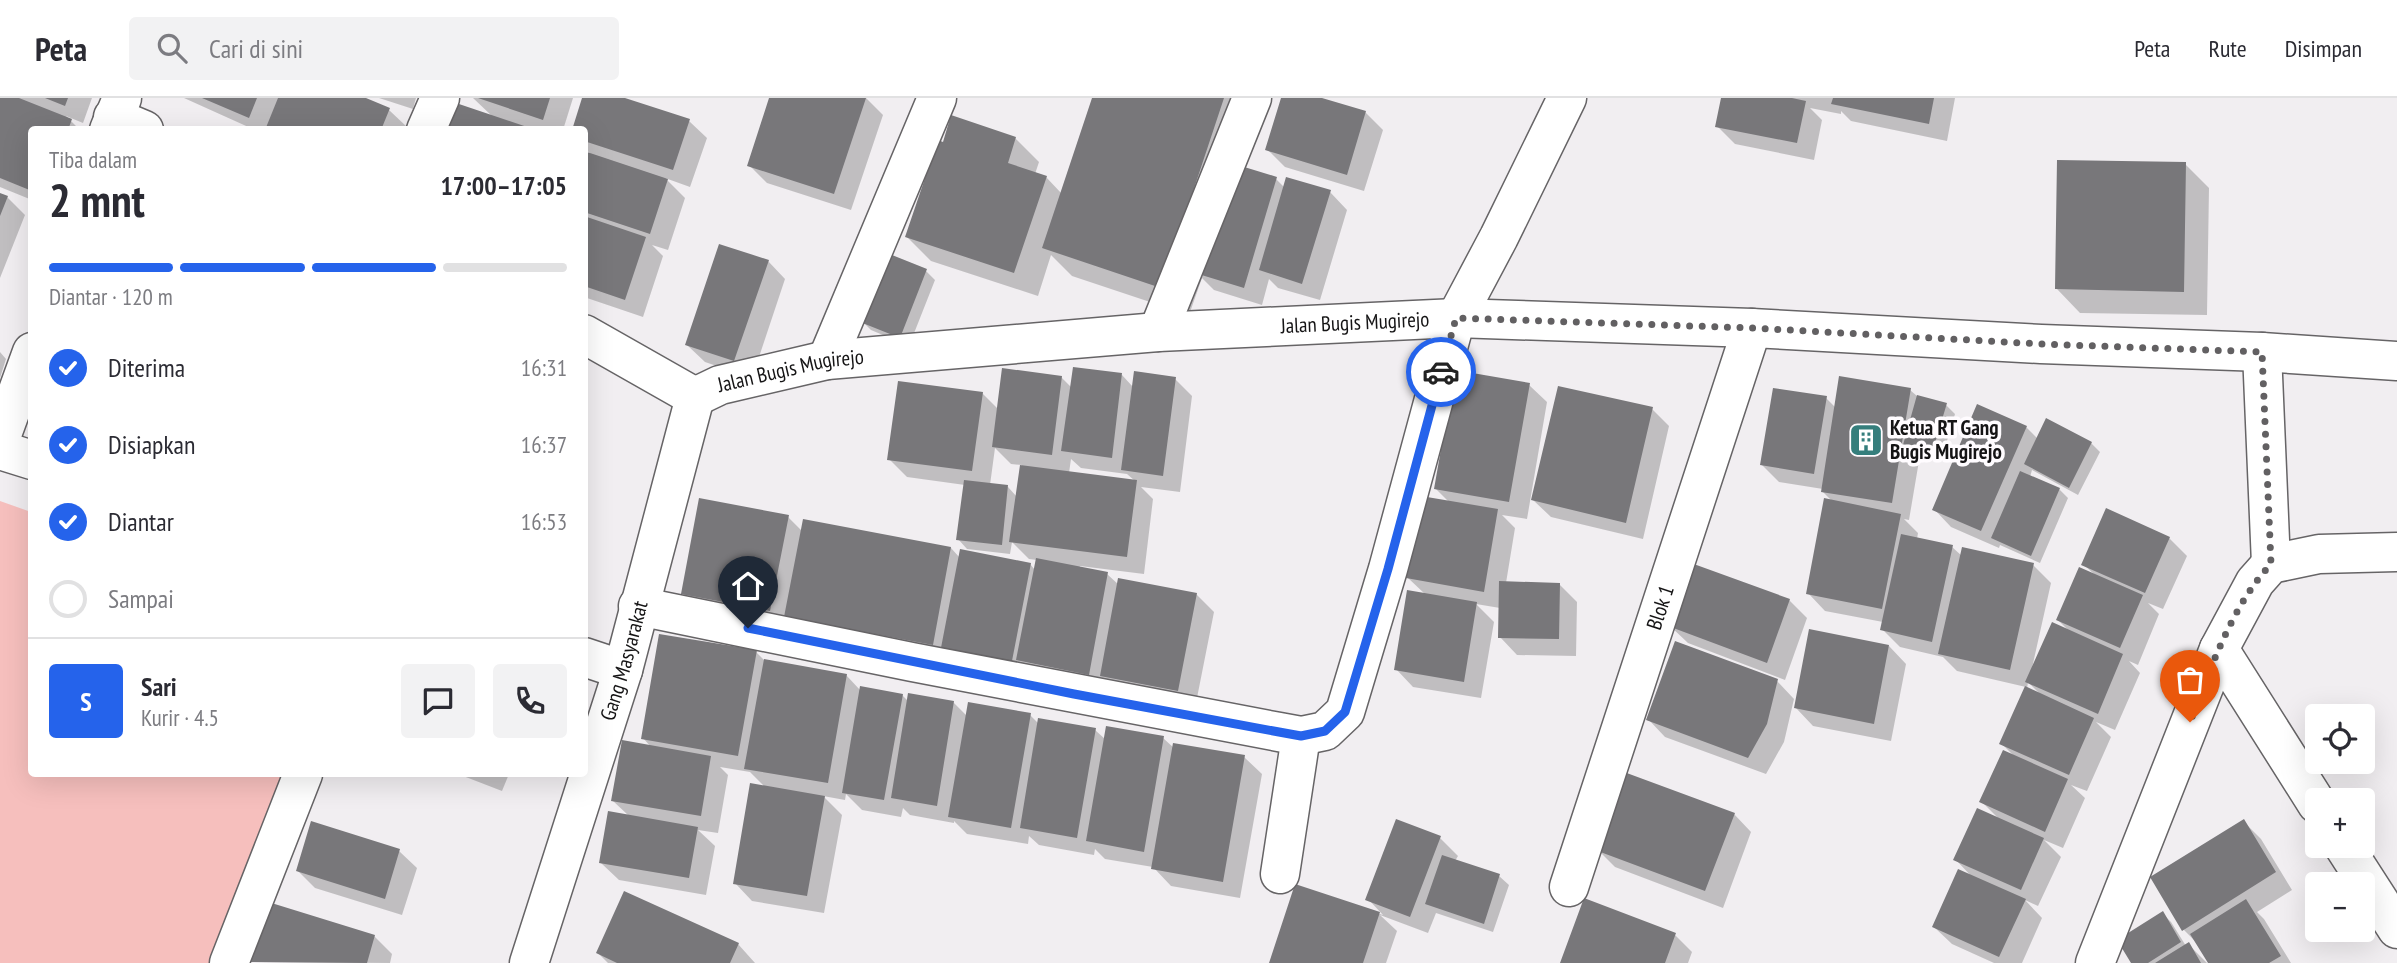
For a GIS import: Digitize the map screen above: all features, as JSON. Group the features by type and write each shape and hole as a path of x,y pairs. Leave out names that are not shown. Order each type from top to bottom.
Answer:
{"street":[{"path":"428,126 440,98"},
{"path":"827,360 937,98"},
{"path":"1158,332 1252,98"},
{"path":"638,606 1074,694 1301,736 1325,731 1345,712 1388,569 1456,318 1567,98"},
{"name":"Jalan Bugis Mugirejo","path":"695,397 720,386 827,360 1158,332 1456,318 1752,328 2397,361"},
{"name":"Blok 1","path":"1569,887 1752,328"},
{"path":"588,336 695,397"},
{"path":"2262,352 2271,564"},
{"path":"0,440 28,363"},
{"name":"Gang Masyarakat","path":"529,963 623,670 695,397"},
{"path":"0,450 28,459"},
{"path":"2095,963 2219,649 2255,582 2271,564 2319,554 2397,552"},
{"path":"2219,649 2307,788"},
{"path":"588,658 623,670"},
{"path":"1280,874 1301,736"},
{"path":"229,963 302,777"},
{"path":"2351,858 2397,929"}],"shaded area":[{"path":"0,501 28,511 28,777 294,777 233,963 0,963"}],"building":[{"path":"0,98 19,98 72,119 69,126 28,126 28,189 0,178"},
{"path":"45,98 68,98 65,106"},
{"path":"202,98 257,98 249,118"},
{"path":"278,98 366,98 390,108 383,126 267,126"},
{"path":"478,98 550,98 543,120"},
{"path":"582,98 625,98 690,119 673,170 588,142 588,126 573,126"},
{"path":"769,98 866,98 834,194 747,166"},
{"path":"1092,98 1224,98 1161,288 1042,248"},
{"path":"1281,98 1322,98 1366,111 1347,175 1265,150"},
{"path":"1721,98 1792,98 1806,101 1797,143 1715,127"},
{"path":"1833,98 1934,98 1929,124 1831,104"},
{"path":"456,103 524,126 449,126"},
{"path":"951,115 1016,137 1008,163 1047,176 1014,273 905,237 938,140 943,142"},
{"path":"588,152 668,179 650,234 588,213"},
{"path":"2057,160 2186,162 2184,292 2055,289"},
{"path":"1228,162 1277,177 1244,288 1195,273"},
{"path":"1286,177 1331,190 1302,284 1259,270"},
{"path":"0,193 8,196 0,216"},
{"path":"588,217 646,237 625,300 588,287"},
{"path":"719,244 769,260 734,361 685,345"},
{"path":"887,253 927,269 900,338 860,322"},
{"path":"1073,367 1122,373 1112,458 1061,451"},
{"path":"1002,368 1062,376 1052,455 992,447"},
{"path":"1455,370 1530,383 1509,502 1434,489"},
{"path":"1134,371 1176,377 1163,476 1121,470"},
{"name":"Ketua RT Gang Bugis Mugirejo","path":"1839,376 1911,388 1892,503 1821,492"},
{"path":"898,381 983,392 972,471 887,460"},
{"path":"1558,386 1653,407 1626,523 1531,500"},
{"path":"1773,388 1827,396 1814,474 1760,465"},
{"path":"1917,395 1947,403 1932,453 1903,445"},
{"path":"1977,404 2027,426 1981,531 1932,510"},
{"path":"2046,418 2092,442 2069,488 2024,464"},
{"path":"1020,465 1137,480 1127,557 1009,542"},
{"path":"2020,471 2060,488 2031,556 1991,538"},
{"path":"964,480 1008,485 1002,545 956,540"},
{"path":"1421,496 1498,509 1484,592 1406,578"},
{"path":"699,498 789,515 770,611 681,594"},
{"path":"1824,498 1901,514 1882,609 1806,594"},
{"path":"2106,508 2170,537 2145,593 2081,565"},
{"path":"803,519 951,547 933,645 784,617"},
{"path":"1901,534 1953,545 1932,642 1880,630"},
{"path":"1962,547 2034,563 2010,670 1938,654"},
{"path":"960,549 1031,563 1011,666 940,653"},
{"path":"1036,558 1108,572 1089,675 1016,660"},
{"path":"1691,563 1790,599 1767,663 1668,626"},
{"path":"2079,567 2143,595 2120,648 2056,620"},
{"path":"1118,578 1197,593 1178,691 1100,676"},
{"path":"1499,581 1560,583 1559,639 1498,638"},
{"path":"1407,590 1477,602 1464,682 1394,670"},
{"path":"2052,622 2123,654 2098,714 2025,682"},
{"path":"1809,629 1889,645 1874,724 1794,708"},
{"path":"659,634 757,650 738,756 641,739"},
{"path":"1675,641 1778,679 1767,724 1748,758 1646,720"},
{"path":"764,659 847,674 828,783 744,769"},
{"path":"860,686 903,694 884,800 842,793"},
{"path":"2025,686 2094,718 2069,775 1999,744"},
{"path":"908,693 954,701 937,806 891,798"},
{"path":"968,702 1031,713 1011,828 948,817"},
{"path":"1038,718 1096,728 1077,838 1020,828"},
{"path":"1106,726 1164,736 1144,852 1086,841"},
{"path":"622,740 711,756 701,816 611,801"},
{"path":"1173,743 1245,755 1223,882 1151,869"},
{"path":"2003,750 2068,779 2045,832 1979,802"},
{"path":"1624,772 1735,813 1705,891 1595,850"},
{"path":"750,783 825,796 807,896 733,884"},
{"path":"1977,808 2044,838 2021,890 1953,860"},
{"path":"608,811 698,827 689,878 599,863"},
{"path":"1396,819 1441,836 1410,917 1365,900"},
{"path":"2244,819 2276,872 2182,931 2150,877"},
{"path":"311,821 400,849 385,899 296,871"},
{"path":"1442,855 1500,874 1484,924 1425,904"},
{"path":"1958,869 2026,899 1999,957 1932,927"},
{"path":"1295,884 1380,912 1363,963 1269,963"},
{"path":"624,891 739,943 730,963 617,963 596,953"},
{"path":"1584,898 1676,933 1665,963 1560,963"},
{"path":"2246,899 2281,956 2269,963 2208,963 2190,934"},
{"path":"265,901 375,935 367,963 247,962"},
{"path":"2163,911 2181,942 2148,963 2131,963 2117,940"},
{"path":"2189,942 2201,963 2155,963"}],"way so far":[{"path":"1441,372 1456,318 1752,328 2041,344 2262,352 2271,564 2255,582 2219,649 2190,722"}],"place":[{"name":"Ketua RT Gang Bugis Mugirejo","path":"1866,440"}],"route":[{"path":"748,628 1074,694 1301,736 1325,731 1345,712 1388,569 1441,372"}]}
